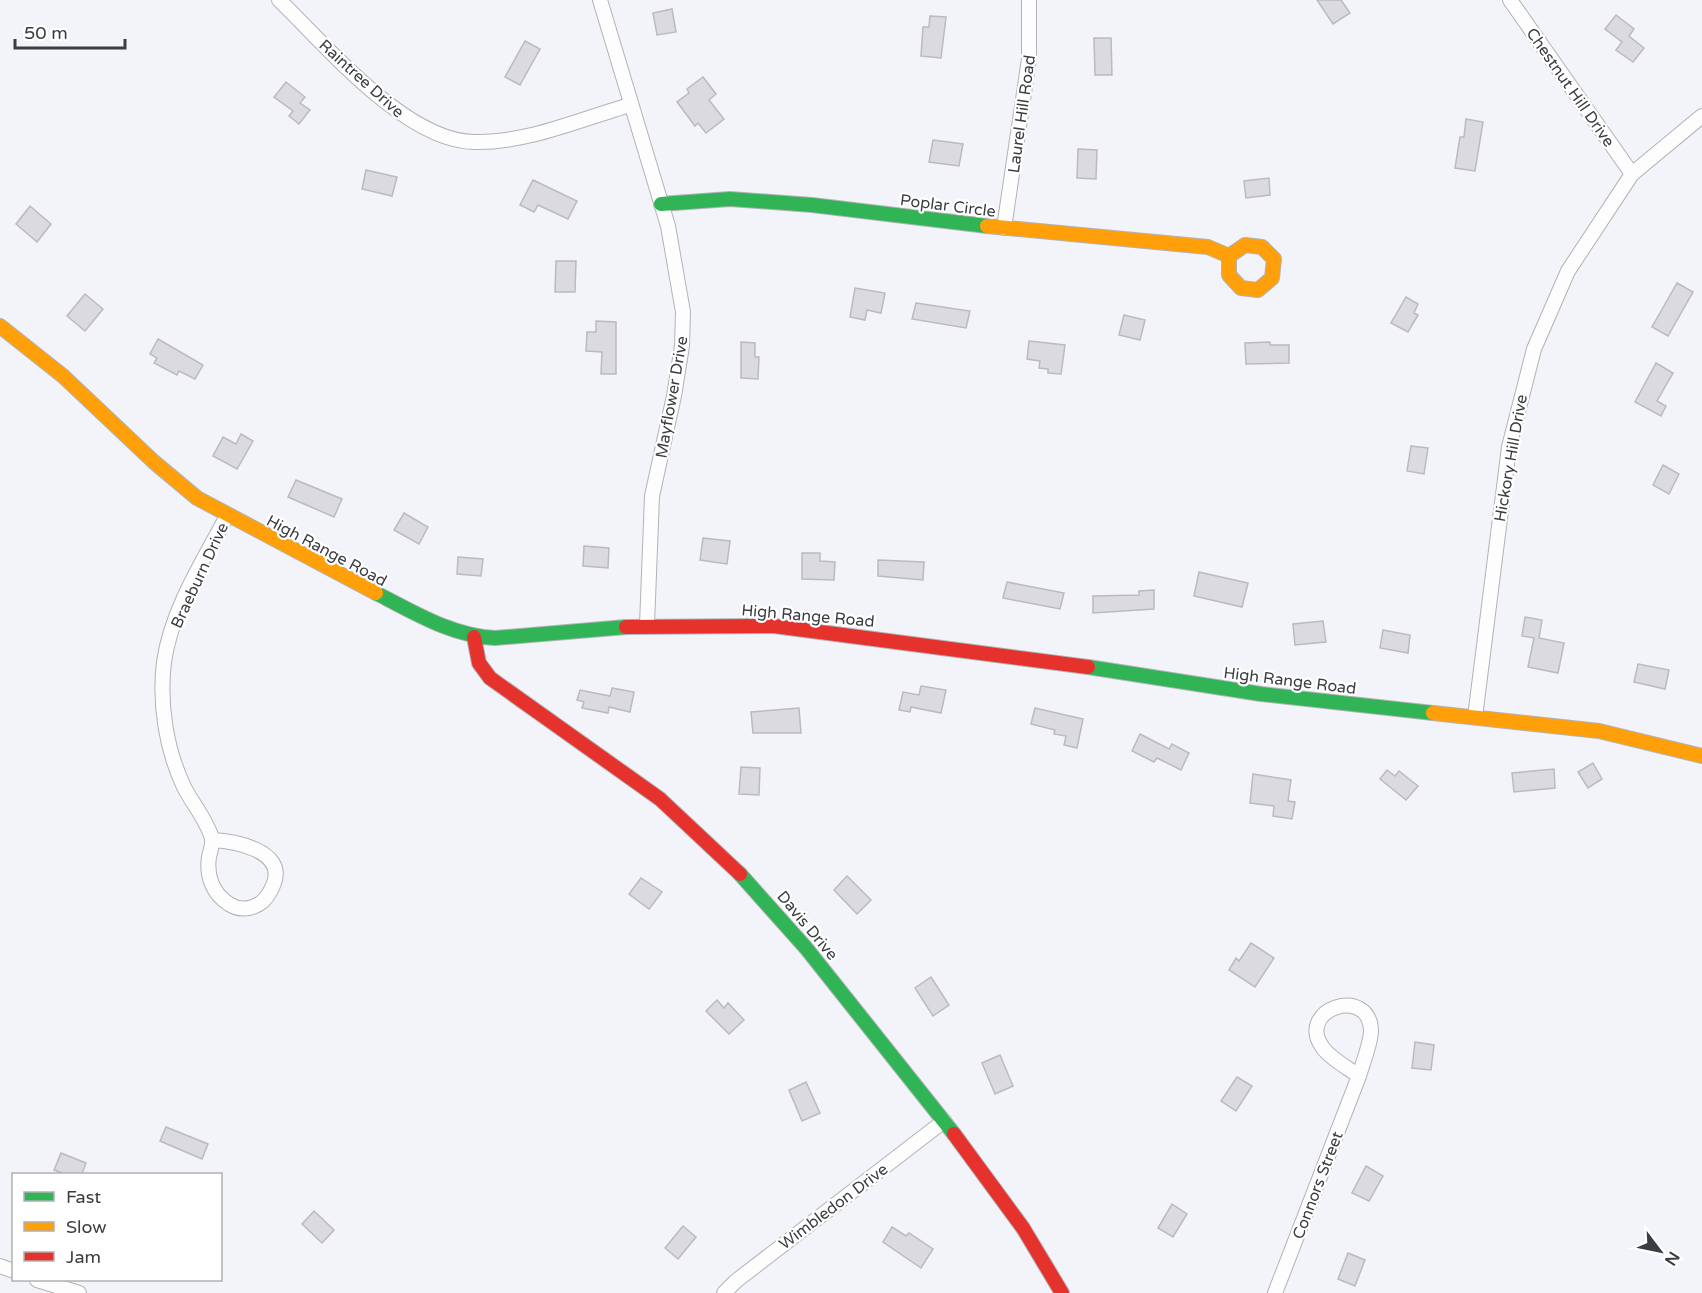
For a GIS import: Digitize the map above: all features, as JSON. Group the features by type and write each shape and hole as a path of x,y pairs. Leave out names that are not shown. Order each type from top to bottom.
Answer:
{"street":[{"name":"Raintree Drive","path":"279,0 399,113 421,126 453,138 472,142 506,140 630,105"},
{"name":"Mayflower Drive","path":"600,0 661,204 676,260 684,312 682,346 674,396 652,496 647,625"},
{"name":"Laurel Hill Road","path":"1004,228 1029,59 1029,0"},
{"name":"Chestnut Hill Drive","path":"1510,0 1632,174"},
{"name":"Hickory Hill Drive","path":"1475,717 1509,447 1524,381 1541,330 1568,271 1632,174 1702,116"},
{"name":"Poplar Circle","path":"661,204 730,199 812,205 1004,228 1208,248 1229,256"},
{"name":"High Range Road","path":"0,326 37,353 159,470 185,491 227,516 394,604 474,637 495,638 647,625 774,626 808,629 1010,655 1262,694 1599,731 1648,741 1702,756"},
{"name":"Braeburn Drive","path":"212,840 171,755 164,720 164,662 170,636 185,599 227,516"},
{"name":"Davis Drive","path":"474,637 475,650 483,671 537,713 617,766 661,800 739,871 796,935 944,1121 1011,1210 1062,1293"},
{"path":"212,840 248,846 268,857 274,865 276,879 270,892 260,904 246,909 235,908 220,899 212,887 208,864 212,840"},
{"name":"Connors Street","path":"1275,1293 1359,1076 1368,1044 1370,1024 1361,1010 1353,1006 1337,1005 1329,1009 1319,1022 1319,1040 1323,1048 1359,1076"},
{"name":"Wimbledon Drive","path":"724,1293 735,1281 944,1121"},
{"path":"40,1281 79,1293"}],"building":[{"path":"1317,0 1341,0 1350,13 1333,24"},
{"path":"672,9 676,32 657,35 653,13"},
{"path":"1616,15 1634,29 1629,36 1644,48 1633,62 1616,50 1622,42 1605,29"},
{"path":"930,16 946,17 941,58 921,56 923,27 929,27"},
{"path":"1094,38 1111,38 1112,75 1095,75"},
{"path":"525,41 540,49 520,85 505,77"},
{"path":"703,77 716,94 709,100 724,119 706,133 698,123 695,126 677,102 689,93 687,89"},
{"path":"286,82 305,97 300,103 310,110 299,124 289,116 293,111 274,97"},
{"path":"1466,119 1483,122 1475,171 1455,168 1460,137 1464,137"},
{"path":"933,140 963,144 959,166 929,162"},
{"path":"1078,149 1097,150 1096,179 1077,178"},
{"path":"366,170 397,177 392,196 362,189"},
{"path":"1269,178 1270,195 1246,198 1244,181"},
{"path":"533,180 577,201 568,219 538,205 534,212 520,205"},
{"path":"30,206 51,224 37,242 16,224"},
{"path":"556,261 576,261 575,292 555,292"},
{"path":"1677,283 1693,292 1668,336 1652,327"},
{"path":"855,288 885,293 881,313 867,310 865,320 850,317"},
{"path":"85,294 103,309 85,331 67,316"},
{"path":"1406,297 1418,304 1414,313 1418,315 1408,332 1391,323"},
{"path":"916,303 970,311 966,328 912,319"},
{"path":"1124,315 1145,320 1140,340 1119,335"},
{"path":"596,321 616,322 616,374 601,374 602,352 586,351 587,332 596,332"},
{"path":"158,339 203,365 195,379 179,371 177,375 154,363 157,358 150,354"},
{"path":"1029,341 1065,345 1061,374 1048,373 1048,369 1039,368 1040,361 1027,359"},
{"path":"741,342 755,343 755,357 759,357 758,379 741,378"},
{"path":"1270,342 1270,345 1289,345 1289,363 1246,364 1245,343"},
{"path":"1656,363 1673,373 1657,401 1666,406 1661,416 1635,402"},
{"path":"241,434 253,441 237,469 213,456 223,437 236,444"},
{"path":"1411,446 1428,448 1424,474 1407,471"},
{"path":"1663,465 1679,474 1669,494 1653,485"},
{"path":"296,480 342,499 334,517 288,497"},
{"path":"404,513 428,527 419,544 394,530"},
{"path":"703,538 730,541 727,564 700,560"},
{"path":"584,546 609,548 608,568 583,566"},
{"path":"802,553 820,553 820,561 835,562 834,580 802,579"},
{"path":"458,557 483,559 481,576 457,574"},
{"path":"878,560 924,562 923,580 878,576"},
{"path":"1199,572 1248,583 1242,607 1194,596"},
{"path":"1007,582 1064,593 1060,609 1003,598"},
{"path":"1154,590 1154,609 1093,613 1093,596 1139,595 1139,591"},
{"path":"1525,617 1542,620 1539,638 1564,643 1558,673 1528,667 1534,638 1522,636"},
{"path":"1323,621 1326,642 1295,645 1293,624"},
{"path":"1383,630 1410,635 1408,653 1380,648"},
{"path":"1638,664 1669,670 1665,689 1634,682"},
{"path":"921,686 946,690 941,713 911,707 910,712 899,710 903,692 919,695"},
{"path":"612,688 634,692 630,712 609,707 608,713 582,708 584,702 577,700 580,690 610,696"},
{"path":"799,708 801,733 753,733 751,712"},
{"path":"1035,708 1083,719 1077,748 1064,745 1066,736 1054,734 1055,730 1031,724"},
{"path":"1140,734 1169,749 1172,744 1189,753 1181,770 1157,758 1154,762 1132,751"},
{"path":"1593,763 1602,779 1588,788 1578,772"},
{"path":"741,767 760,768 759,795 739,794"},
{"path":"1554,769 1555,788 1514,792 1512,773"},
{"path":"1387,770 1395,776 1399,771 1418,786 1406,800 1380,779"},
{"path":"1253,774 1291,780 1288,801 1295,802 1292,819 1273,816 1274,806 1250,803"},
{"path":"847,876 871,900 857,914 834,890"},
{"path":"641,878 662,892 649,909 629,894"},
{"path":"1251,943 1274,958 1255,987 1229,970 1236,958 1239,961"},
{"path":"931,977 949,1005 933,1016 915,988"},
{"path":"717,1000 724,1008 728,1003 744,1020 729,1034 706,1011"},
{"path":"1415,1042 1434,1045 1431,1070 1412,1068"},
{"path":"1000,1055 1013,1086 995,1094 982,1063"},
{"path":"1237,1077 1252,1086 1236,1111 1221,1101"},
{"path":"806,1082 820,1113 802,1121 789,1090"},
{"path":"166,1127 208,1144 202,1159 160,1141"},
{"path":"61,1153 86,1163 82,1173 62,1173 54,1170"},
{"path":"1366,1166 1383,1176 1369,1201 1352,1193"},
{"path":"1172,1204 1187,1214 1173,1237 1158,1228"},
{"path":"314,1211 334,1230 322,1243 302,1224"},
{"path":"683,1226 696,1237 678,1259 665,1248"},
{"path":"892,1227 906,1236 909,1233 933,1249 921,1268 883,1242"},
{"path":"1348,1253 1365,1260 1355,1286 1338,1279"}],"traffic: fast":[{"path":"661,204 730,199 812,205 987,226"},
{"path":"376,593 433,622 479,636 495,638 626,627"},
{"path":"1088,667 1261,694 1433,713"},
{"path":"740,874 806,948 954,1134"}],"traffic: slow":[{"path":"987,226 1208,247 1229,256 1229,275 1241,288 1258,290 1272,278 1274,259 1262,247 1245,245 1229,256"},
{"path":"0,326 63,376 154,462 197,498 376,593"},
{"path":"1433,713 1599,731 1702,756"}],"traffic: jam":[{"path":"626,627 774,626 1088,667"},
{"path":"474,637 479,663 490,678 660,799 740,874"},
{"path":"954,1134 1023,1228 1062,1293"}]}
